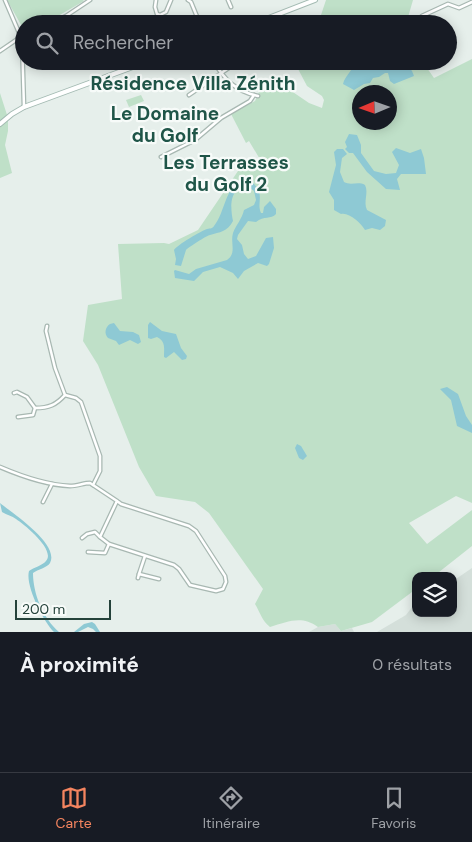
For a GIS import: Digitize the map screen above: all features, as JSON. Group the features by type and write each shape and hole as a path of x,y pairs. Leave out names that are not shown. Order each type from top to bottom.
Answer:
{"main road":[{"path":"274,15 315,0"},
{"path":"0,124 24,107 125,70"}],"street":[{"path":"5,0 15,22"},
{"path":"68,15 90,0"},
{"path":"156,0 155,7 157,14 160,15 166,12 171,0"},
{"path":"196,0 190,1 196,15"},
{"path":"228,0 231,7"},
{"path":"424,15 448,4 459,8 472,2"},
{"path":"0,51 15,41"},
{"path":"23,70 24,107"},
{"path":"161,157 195,140 221,118 256,96 234,87 218,70"},
{"path":"189,95 227,70"},
{"path":"47,326 46,331 55,368 65,394 82,402 100,456 100,471 93,485"},
{"path":"14,393 17,392 27,397 35,408"},
{"path":"35,408 48,408 58,403 65,394"},
{"path":"18,417 33,415 35,408"},
{"path":"0,467 20,475 52,483 73,486 87,483 117,501 162,518 181,522 196,531 222,570 226,582 220,591 190,585 176,567 109,544 95,532 87,534 82,538"},
{"path":"43,502 52,483"},
{"path":"100,537 117,501"},
{"path":"88,552 105,553 109,544"},
{"path":"145,556 138,576 159,579"}],"shaded area":[{"path":"472,568 472,632 377,632 406,615 412,607 412,617 457,617 457,578"},
{"path":"335,624 341,631 352,628 354,632 309,632 318,627"}],"green space":[{"path":"7,0 84,1 60,15 16,15"},
{"path":"326,0 413,0 409,15 321,15"},
{"path":"472,59 472,503 456,496 409,523 427,544 472,510 472,546 439,572 412,572 412,592 372,622 341,631 335,624 318,627 312,623 300,620 270,627 267,625 255,604 263,589 209,513 195,502 156,496 139,467 98,365 83,341 88,305 122,299 118,244 169,244 198,230 238,171 261,161 249,141 246,143 231,114 255,101 264,81 268,85 284,86 309,103 322,108 324,100 322,96 307,86 299,70 428,70 434,78 450,70 457,70 457,66"},
{"path":"0,93 8,118 5,145 12,173 0,178"},
{"path":"141,95 144,101 129,107 126,100"}],"water":[{"path":"351,70 411,70 414,76 394,84 390,81 388,73 385,73 373,78 370,83 352,85 352,89 343,84"},
{"path":"349,134 357,135 361,145 361,153 374,171 386,174 396,173 399,165 392,152 396,148 410,153 421,149 426,174 401,174 397,179 400,190 386,189 367,172 353,153 349,153 345,149 347,147 345,142"},
{"path":"337,149 343,149 347,154 342,158 340,172 344,182 365,185 367,210 386,220 385,226 380,230 372,228 365,230 351,216 334,210 334,200 329,192 336,165 334,152"},
{"path":"243,181 252,182 259,191 261,213 263,213 264,207 270,201 276,209 276,214 272,217 256,222 248,221 237,239 248,259 256,256 266,238 273,237 274,248 269,264 267,266 258,263 244,271 238,279 233,273 220,267 203,272 194,281 175,278 175,270 189,274 196,269 227,260 230,257 233,251 232,237 234,230 244,210 254,205 256,200 254,191 249,187 242,188 234,194 231,204 233,221 228,227 223,231 205,237 186,250 181,266 175,265 174,250 195,235 213,227 232,188"},
{"path":"150,322 162,331 176,334 181,348 187,356 186,359 182,360 174,352 166,358 164,357 162,341 157,337 148,338 148,325"},
{"path":"114,323 120,331 133,332 139,335 141,342 138,344 130,340 119,345 116,341 108,338 106,329 108,325"},
{"path":"447,387 458,394 466,416 472,425 472,433 457,426 451,400 440,389"},
{"path":"297,444 301,446 307,456 303,460 299,458 295,448"},
{"path":"0,503 24,521 42,538 48,547 51,555 50,563 33,573 33,581 44,613 59,632 54,632 40,612 32,594 28,577 29,571 46,561 47,551 38,538 26,527 2,512"},
{"path":"92,622 100,632 96,632 88,627 74,632 84,624"}],"district":[{"name":"Résidence Villa Zénith","path":"193,83"},
{"name":"Le Domaine du Golf","path":"165,124"},
{"name":"Les Terrasses du Golf 2","path":"226,173"}]}
